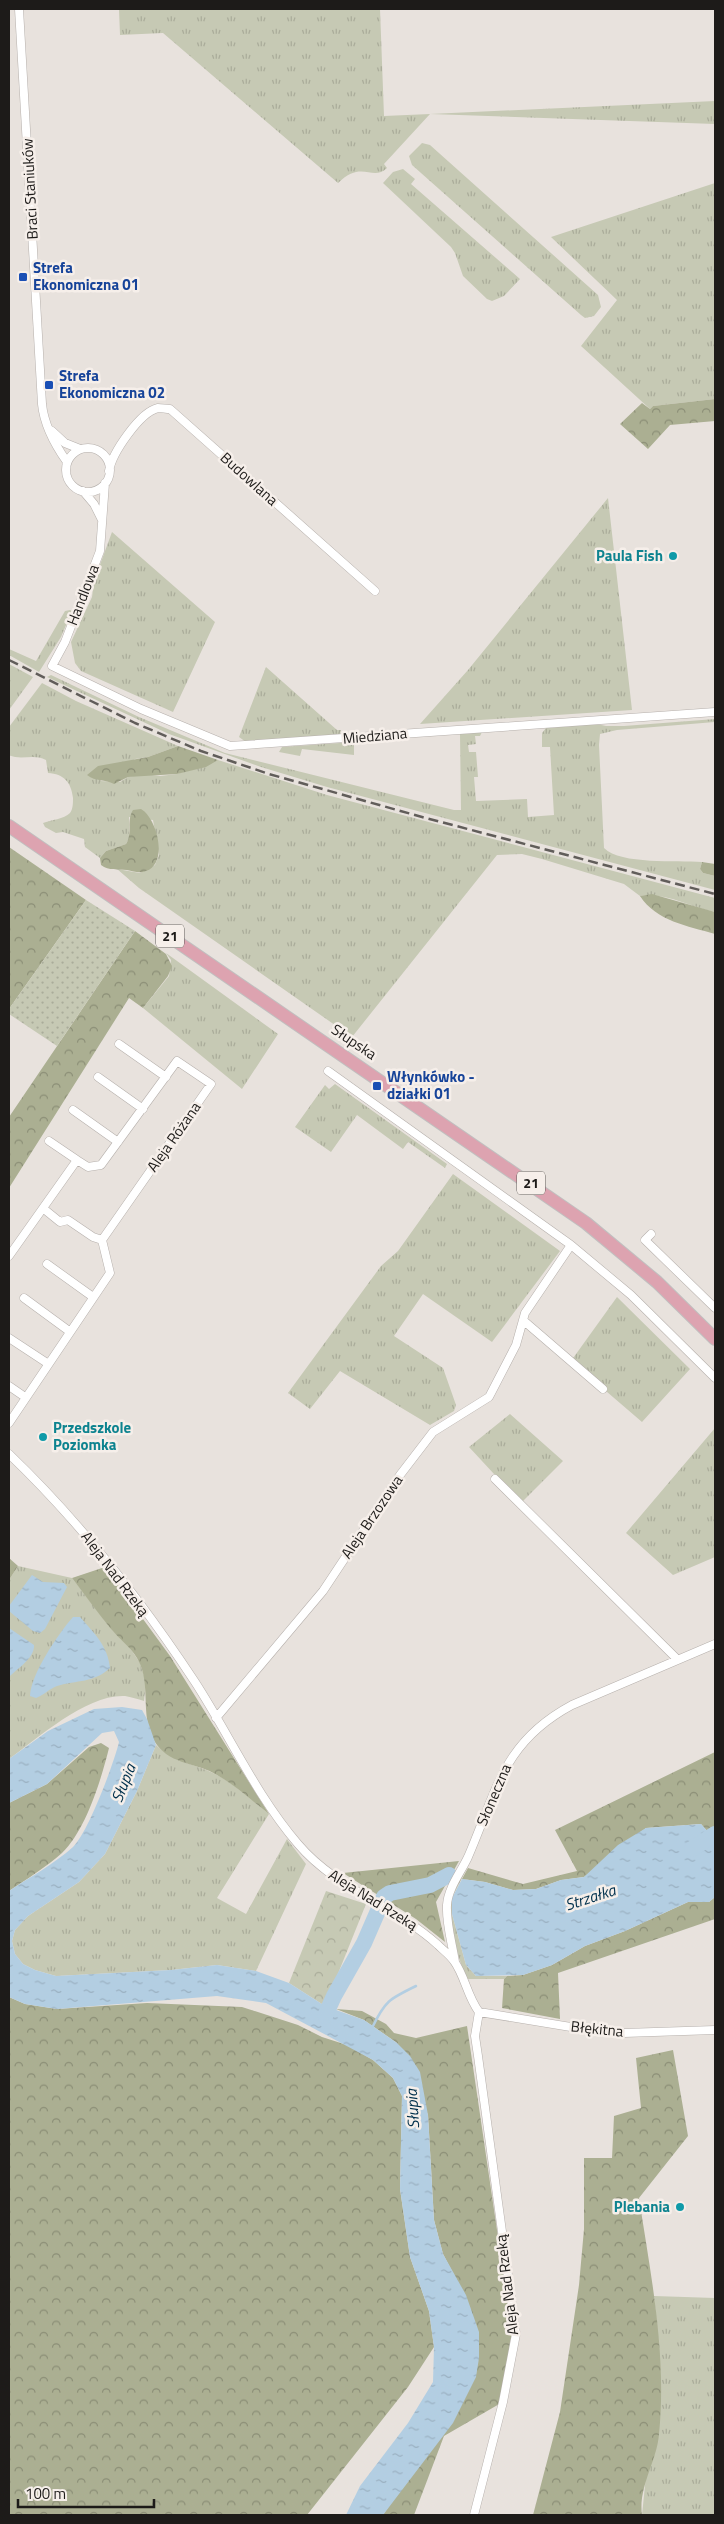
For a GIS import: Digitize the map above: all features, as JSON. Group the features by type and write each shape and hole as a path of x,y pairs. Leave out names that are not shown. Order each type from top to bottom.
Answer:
{"main road":[{"name":"Słupska","path":"9,826 586,1223 657,1282 715,1339"}],"street":[{"name":"Braci Staniuków","path":"19,9 43,412 48,428 67,462"},
{"name":"Budowlana","path":"121,443 149,412 159,408 170,409 375,591"},
{"path":"48,428 65,443 80,450 107,449 121,443"},
{"name":"Handlowa","path":"52,666 65,642 100,551 105,482 114,454 121,443"},
{"path":"80,450 72,454 67,462 66,474 69,480 83,491 94,504 102,520"},
{"path":"96,450 106,458 109,471"},
{"path":"83,491 95,490 105,482"},
{"name":"Miedziana","path":"52,666 141,709 230,746 715,712"},
{"path":"119,1044 166,1077"},
{"name":"Aleja Różana","path":"49,1141 88,1167 101,1166 177,1061 211,1084 102,1240"},
{"path":"328,1071 571,1245 631,1295 715,1378"},
{"path":"98,1077 143,1108"},
{"path":"73,1110 118,1142"},
{"path":"9,1256 77,1160"},
{"path":"9,1423 69,1331 110,1273 102,1240 93,1238 68,1220 60,1222 44,1209"},
{"path":"651,1234 645,1240 715,1308"},
{"name":"Aleja Brzozowa","path":"216,1718 323,1591 400,1475 433,1432 489,1397 516,1345 530,1304 571,1245"},
{"path":"47,1264 93,1297"},
{"path":"24,1298 69,1331"},
{"path":"524,1321 603,1389"},
{"path":"9,1338 47,1364"},
{"path":"9,1386 25,1397"},
{"name":"Aleja Nad Rzeką","path":"9,1454 64,1509 111,1564 195,1682 272,1810 299,1845 325,1870 422,1931 455,1962 469,1997 479,2012 475,2036 476,2046 488,2147 516,2334 503,2402 474,2515"},
{"path":"495,1478 677,1659"},
{"name":"Słoneczna","path":"455,1962 448,1924 447,1905 449,1892 466,1862 510,1759 532,1732 551,1716 677,1659 715,1644"},
{"name":"Błękitna","path":"479,2012 582,2029 624,2033 715,2030"}],"green space":[{"path":"119,9 380,9 384,116 430,114 384,164 387,168 382,172 354,172 338,183 163,33 120,35"},
{"path":"715,101 715,124 430,114"},
{"path":"422,143 430,145 598,295 601,307 594,316 585,318 581,315 412,165 409,156"},
{"path":"403,169 415,179 411,184 520,279 504,296 492,301 487,299 463,276 451,247 383,183 393,172"},
{"path":"715,183 715,399 653,406 650,409 581,346 617,300 551,237"},
{"path":"715,399 715,421 670,425 648,449 620,424 642,403 650,409 653,406"},
{"path":"608,498 632,710 420,724 468,670"},
{"path":"112,532 215,622 173,712 81,671 75,663 71,642 92,597 94,581"},
{"path":"65,611 72,611 61,637 39,672 9,655 9,649 36,661"},
{"path":"9,664 33,677 9,710"},
{"path":"266,667 337,730 341,730 340,734 246,742 239,737"},
{"path":"51,675 139,717 225,753 454,810 461,810 460,734 482,732 480,736 475,736 476,744 468,745 469,752 476,752 478,777 474,777 476,801 527,799 528,817 554,815 550,747 542,747 542,733 546,728 597,724 624,726 715,719 715,722 617,730 600,734 599,745 604,848 623,857 650,861 702,862 700,869 703,873 715,876 715,890 327,787 261,767 169,734 47,677"},
{"path":"42,683 76,701 178,746 148,757 135,759 100,781 120,782 128,777 144,774 160,776 177,774 218,760 327,795 715,898 715,912 659,896 640,896 624,884 542,859 522,854 497,855 352,1037 139,888 117,869 140,873 155,865 159,855 153,820 129,817 129,838 126,844 106,851 100,858 85,847 84,839 63,832 56,833 45,827 43,823 64,817 70,813 73,806 73,798 68,783 58,775 48,773 46,760 37,757 14,757 9,755 9,727"},
{"path":"354,742 354,755 302,749 300,756 279,752 282,747"},
{"path":"178,746 218,760 206,767 177,774 128,777 114,784 94,779 87,775 98,766 148,757"},
{"path":"141,809 152,821 156,830 159,850 153,866 146,871 139,872 110,869 101,865 100,858 106,851 126,844 129,836 131,814 133,810"},
{"path":"9,847 86,900 9,1009"},
{"path":"702,862 715,864 715,876 703,873 700,869"},
{"path":"652,894 715,912 715,934 664,917 640,896"},
{"path":"86,900 135,931 57,1046 9,1014 9,1009"},
{"path":"135,931 166,954 172,966 168,976 143,1008 129,998 9,1188 9,1117"},
{"path":"166,953 278,1034 242,1089 143,1008 169,976 171,960"},
{"path":"335,1084 447,1164 445,1168 408,1142 403,1149 357,1115 331,1152 295,1127 325,1085 329,1089"},
{"path":"453,1174 560,1251 492,1342 423,1294 394,1336 443,1368 456,1405 454,1411 430,1425 340,1371 310,1409 288,1393 381,1266 398,1251"},
{"path":"617,1297 690,1369 642,1422 571,1361"},
{"path":"510,1414 563,1461 521,1503 469,1447"},
{"path":"715,1428 715,1557 673,1575 626,1533"},
{"path":"9,1558 18,1566 9,1580"},
{"path":"18,1566 72,1578 113,1631 126,1642 140,1663 146,1682 144,1701 125,1696 110,1697 95,1702 48,1729 9,1759 9,1580"},
{"path":"105,1567 170,1656 269,1814 224,1779 210,1771 170,1756 157,1745 148,1726 145,1684 140,1664 131,1649 111,1629 72,1578"},
{"path":"101,1743 109,1748 102,1775 92,1804 71,1843 43,1868 9,1891 9,1803 47,1784 89,1747"},
{"path":"156,1745 170,1756 207,1770 222,1778 269,1814 217,1898 246,1914 287,1839 306,1864 256,1971 217,1965 171,1970 56,1976 35,1970 23,1964 15,1954 12,1941 15,1930 28,1916 79,1882 105,1854 137,1791"},
{"path":"715,1752 715,1840 701,1824 646,1828 584,1877 561,1880 536,1889 513,1890 485,1882 462,1879 468,1868 523,1884 577,1871 555,1830"},
{"path":"459,1861 436,1902 445,1942 416,1919 343,1873"},
{"path":"467,1868 452,1898 452,1914 466,1965 476,1976 507,1976 504,1979 467,1979 459,1959 452,1935 449,1911 453,1891"},
{"path":"326,1891 366,1904 325,2006 289,1983"},
{"path":"715,1897 715,1919 558,1973 560,2019 502,2008 504,1979 507,1976 523,1975 552,1965 585,1946 625,1931 688,1902 709,1902"},
{"path":"9,1997 25,2004 57,2009 147,2003 242,2007 298,2025 322,2037 347,2045 373,2060 393,2078 402,2096 400,2189 410,2257 429,2311 434,2347 408,2387 307,2515 9,2515"},
{"path":"336,2009 362,2011 386,2024 394,2033 416,2038 467,2026 512,2332 501,2403 444,2436 414,2515 383,2515 431,2439 454,2275 443,2254 434,2220 428,2115 397,2043 364,2020"},
{"path":"673,2050 688,2136 639,2198 653,2286 661,2375 658,2444 645,2484 642,2515 533,2515 560,2412 579,2285 584,2229 584,2158 612,2158 614,2116 641,2108 636,2058"},
{"path":"654,2296 715,2298 715,2515 642,2515 659,2347"}],"water":[{"path":"32,1575 43,1582 64,1583 67,1587 45,1629 40,1633 33,1631 9,1611 9,1606"},
{"path":"73,1617 80,1617 100,1640 109,1660 110,1668 91,1679 57,1686 36,1698 30,1696 40,1666 60,1633"},
{"path":"9,1628 34,1645 34,1650 29,1659 9,1677"},
{"name":"Słupia","path":"122,1707 142,1710 156,1745 137,1791 105,1854 79,1882 28,1916 15,1930 12,1941 15,1954 23,1964 35,1970 56,1976 171,1970 217,1965 256,1971 289,1983 325,2006 364,2020 397,2043 410,2056 420,2072 428,2115 434,2220 443,2254 466,2295 479,2332 479,2358 476,2377 453,2423 383,2515 346,2515 360,2486 408,2423 433,2382 434,2347 429,2311 410,2257 400,2189 402,2096 393,2078 373,2060 266,2003 217,1996 57,2009 25,2004 9,1997 9,1891 58,1859 73,1847 79,1839 100,1797 119,1742 114,1731 102,1733 47,1784 9,1803 9,1759 48,1731 94,1709"},
{"path":"701,1824 715,1840 715,1897 709,1902 688,1902 625,1931 585,1946 552,1965 523,1975 476,1976 466,1965 452,1914 452,1898 462,1879 485,1882 513,1890 536,1889 561,1880 584,1877 618,1845 646,1828"}],"waterway":[{"name":"Strzałka","path":"692,1849 715,1834"},
{"name":"Strzałka","path":"325,2016 364,1943 384,1897 390,1893 430,1885 449,1875"},
{"path":"372,2028 389,2002 416,1986"}],"railway":[{"path":"9,660 135,723 201,751 269,774 422,817 715,894"}],"place":[{"name":"Strefa Ekonomiczna 01","path":"23,277"},
{"name":"Strefa Ekonomiczna 02","path":"49,385"},
{"name":"Paula Fish","path":"673,556"},
{"name":"Włynkówko - działki 01","path":"377,1086"},
{"name":"Przedszkole Poziomka","path":"43,1437"},
{"name":"Plebania","path":"680,2207"}]}
